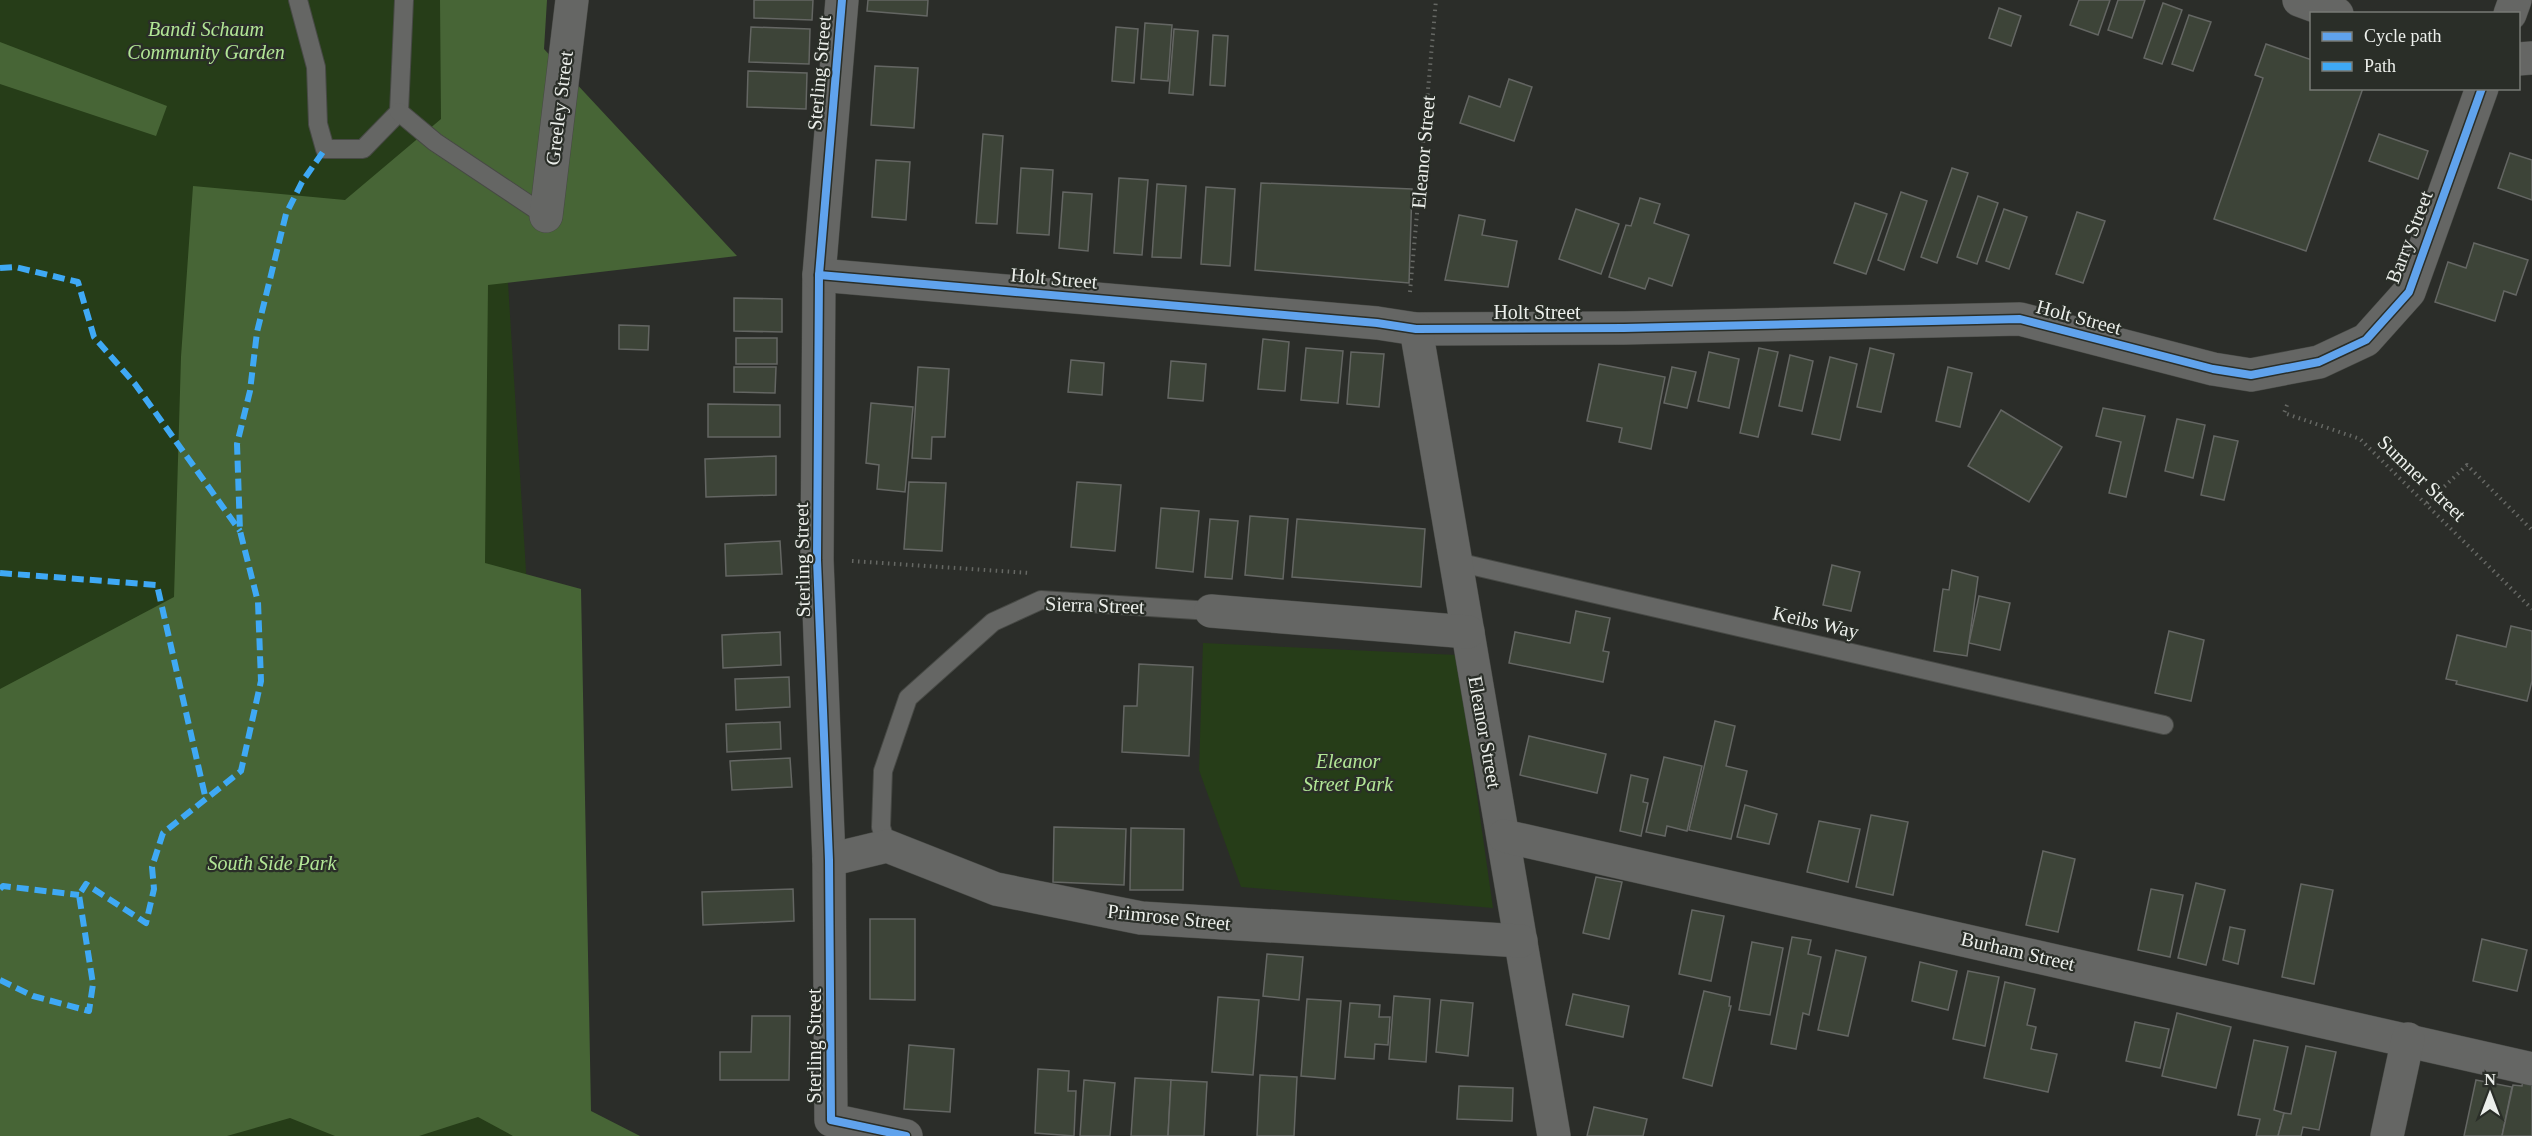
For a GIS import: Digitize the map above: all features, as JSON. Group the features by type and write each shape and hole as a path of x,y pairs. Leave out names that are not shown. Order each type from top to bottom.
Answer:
{"street":[{"name":"Greeley Street","path":"546,216 572,0"},
{"name":"Sterling Street","path":"842,0 819,275 817,560 829,860 831,1120 906,1136"},
{"path":"2299,0 2332,12"},
{"name":"Barry Street","path":"2251,375 2319,362 2366,340 2409,292 2481,90"},
{"name":"Holt Street","path":"819,275 1377,323 1416,329 1624,328 2020,319 2213,369 2251,375"},
{"name":"Eleanor Street","path":"1416,329 1554,1136"},
{"name":"Sierra Street","path":"1211,611 1467,632"},
{"name":"Burham Street","path":"1504,836 2408,1039 2532,1069"},
{"path":"829,860 887,846"},
{"name":"Primrose Street","path":"887,846 996,889 1140,918 1521,941"},
{"path":"2387,1136 2408,1039"}],"lane":[{"path":"298,0 316,67 318,124 325,149 363,149 399,112 404,0"},
{"path":"399,112 435,142 546,216"},
{"name":"Keibs Way","path":"1457,562 2164,725"},
{"name":"Sierra Street","path":"887,846 881,827 883,771 908,698 993,622 1041,600 1211,611"}],"path":[{"path":"2427,503 2467,465 2532,530"}],"green space":[{"name":"South Side Park","path":"0,0 531,0 504,219 561,1131 584,1136 0,1136"},
{"name":"South Side Park","path":"440,0 547,0 544,49 737,256 488,285 485,563 581,589 591,1111 640,1136 513,1136 478,1117 419,1136 335,1136 290,1118 227,1136 0,1136 0,689 174,597 181,357 193,186 345,200 441,119"},
{"path":"0,42 167,106 156,136 0,84"},
{"name":"Eleanor Street Park","path":"1203,643 1457,655 1493,908 1241,887 1199,770"}],"building":[{"path":"754,0 813,0 812,20 754,18"},
{"path":"868,0 928,0 927,16 867,11"},
{"path":"2079,0 2110,0 2098,35 2070,25"},
{"path":"2118,0 2145,0 2132,38 2108,30"},
{"path":"2163,3 2182,10 2162,64 2144,58"},
{"path":"1999,8 2021,16 2011,46 1989,38"},
{"path":"2189,15 2211,22 2193,71 2172,64"},
{"path":"1145,23 1172,25 1168,81 1141,79"},
{"path":"751,27 810,29 809,64 749,62"},
{"path":"1116,27 1138,29 1134,83 1112,81"},
{"path":"1174,29 1198,31 1193,95 1169,93"},
{"path":"1213,35 1228,36 1225,86 1210,85"},
{"path":"2266,44 2310,59 2310,90 2362,90 2306,251 2214,219 2263,78 2255,75"},
{"path":"875,66 918,68 914,128 871,125"},
{"path":"748,71 807,73 806,109 747,107"},
{"path":"1509,79 1532,87 1514,141 1460,123 1469,96 1500,107"},
{"path":"983,134 1003,136 997,224 976,223"},
{"path":"2379,134 2428,151 2418,179 2369,161"},
{"path":"2510,153 2532,160 2532,200 2498,188"},
{"path":"876,160 910,162 906,220 872,217"},
{"path":"1021,168 1053,170 1049,235 1017,233"},
{"path":"1952,168 1968,173 1937,263 1921,257"},
{"path":"1119,178 1148,180 1142,255 1114,253"},
{"path":"1261,183 1412,189 1409,283 1255,270"},
{"path":"1157,184 1186,186 1181,258 1152,257"},
{"path":"1206,187 1235,189 1230,266 1201,264"},
{"path":"1063,192 1092,194 1088,251 1059,248"},
{"path":"1901,192 1927,201 1904,270 1878,260"},
{"path":"1978,196 1998,203 1977,264 1957,257"},
{"path":"1640,198 1660,204 1654,223 1689,235 1672,286 1649,278 1645,289 1609,277 1626,225 1631,226"},
{"path":"1855,203 1887,214 1866,274 1834,263"},
{"path":"1576,209 1619,224 1601,274 1559,259"},
{"path":"2004,209 2027,217 2009,269 1986,261"},
{"path":"2077,212 2105,221 2083,283 2056,274"},
{"path":"1459,215 1485,220 1482,235 1517,241 1508,287 1445,280"},
{"path":"2474,243 2528,260 2516,295 2504,291 2495,321 2435,302 2448,262 2466,268"},
{"path":"734,298 782,299 782,332 734,331"},
{"path":"619,325 649,326 648,350 619,349"},
{"path":"736,338 777,338 777,364 736,364"},
{"path":"1263,339 1289,342 1285,391 1258,389"},
{"path":"1306,348 1343,351 1338,403 1301,400"},
{"path":"1759,348 1778,352 1758,437 1740,433"},
{"path":"1870,348 1894,354 1881,412 1857,407"},
{"path":"1351,352 1384,354 1379,407 1347,404"},
{"path":"1709,352 1739,359 1729,408 1698,401"},
{"path":"1790,355 1813,361 1802,411 1779,406"},
{"path":"1830,357 1857,364 1840,440 1812,434"},
{"path":"1071,360 1104,363 1102,395 1068,392"},
{"path":"1171,361 1206,364 1203,401 1168,398"},
{"path":"1599,364 1665,377 1651,449 1619,442 1622,428 1587,421"},
{"path":"734,367 776,367 775,393 734,392"},
{"path":"918,367 949,369 945,437 932,437 931,459 912,458"},
{"path":"1672,367 1696,372 1687,408 1664,403"},
{"path":"1948,367 1972,373 1960,427 1936,421"},
{"path":"871,403 913,407 905,492 877,489 879,465 866,463"},
{"path":"708,404 780,405 780,437 708,437"},
{"path":"2103,408 2145,416 2126,497 2109,493 2121,442 2096,436"},
{"path":"2001,410 2062,447 2029,502 1968,466"},
{"path":"2177,419 2205,425 2193,478 2165,471"},
{"path":"2214,436 2238,441 2224,500 2201,495"},
{"path":"776,456 776,495 706,497 705,459"},
{"path":"909,482 946,483 942,551 904,549"},
{"path":"1077,482 1121,485 1115,551 1071,547"},
{"path":"1161,508 1199,511 1193,572 1156,568"},
{"path":"1250,516 1288,519 1283,579 1245,575"},
{"path":"1210,519 1238,521 1232,579 1205,577"},
{"path":"1297,519 1425,529 1421,587 1292,577"},
{"path":"780,541 782,574 726,576 725,544"},
{"path":"1832,565 1860,572 1851,611 1823,605"},
{"path":"1952,570 1978,577 1967,656 1934,651 1943,589 1949,590"},
{"path":"1979,596 2010,603 2000,650 1969,643"},
{"path":"1576,611 1610,618 1603,651 1609,652 1603,682 1509,663 1515,632 1570,643"},
{"path":"2511,626 2532,631 2532,681 2527,701 2456,684 2457,681 2446,679 2457,635 2506,647"},
{"path":"2169,631 2204,640 2191,701 2155,693"},
{"path":"780,632 781,665 723,668 722,635"},
{"path":"1139,664 1193,667 1189,756 1122,752 1124,706 1137,706"},
{"path":"789,677 790,707 736,710 735,679"},
{"path":"1715,721 1735,726 1726,766 1747,771 1731,839 1689,830"},
{"path":"780,722 781,749 727,752 726,724"},
{"path":"1529,736 1606,754 1597,793 1520,775"},
{"path":"1664,757 1702,766 1687,831 1667,826 1665,836 1646,832"},
{"path":"790,758 792,787 732,790 730,761"},
{"path":"1631,775 1648,779 1643,802 1648,803 1641,836 1620,831"},
{"path":"1745,805 1777,814 1769,844 1737,837"},
{"path":"1871,815 1908,822 1893,895 1856,887"},
{"path":"1819,821 1860,829 1848,882 1807,872"},
{"path":"1054,827 1126,829 1124,885 1053,882"},
{"path":"1131,828 1184,829 1183,890 1130,890"},
{"path":"2043,851 2075,859 2058,932 2026,925"},
{"path":"1596,877 1622,882 1609,939 1583,933"},
{"path":"2196,883 2225,890 2206,965 2178,958"},
{"path":"2301,884 2333,890 2314,984 2282,977"},
{"path":"793,889 794,921 703,925 702,892"},
{"path":"2151,889 2183,895 2170,957 2138,950"},
{"path":"1692,910 1724,916 1711,981 1679,974"},
{"path":"870,919 915,919 915,1000 870,999"},
{"path":"2230,927 2245,930 2238,964 2223,960"},
{"path":"1792,937 1811,940 1808,954 1821,957 1809,1015 1803,1013 1796,1049 1771,1044"},
{"path":"2482,939 2527,950 2517,991 2473,981"},
{"path":"1752,942 1783,948 1770,1015 1739,1010"},
{"path":"1836,950 1866,957 1848,1036 1818,1030"},
{"path":"1267,954 1303,957 1299,1000 1263,996"},
{"path":"1920,962 1957,971 1948,1010 1912,1001"},
{"path":"1968,971 1999,977 1985,1046 1953,1039"},
{"path":"2005,982 2035,989 2027,1025 2036,1027 2031,1049 2057,1054 2048,1092 1984,1078"},
{"path":"1704,991 1730,997 1729,1006 1731,1006 1712,1086 1683,1078"},
{"path":"1573,994 1629,1006 1623,1037 1566,1025"},
{"path":"1394,996 1430,999 1426,1062 1389,1059"},
{"path":"1218,997 1259,1000 1253,1075 1212,1072"},
{"path":"1307,999 1341,1001 1335,1079 1301,1076"},
{"path":"1441,1000 1473,1003 1468,1056 1436,1052"},
{"path":"1350,1003 1380,1005 1379,1017 1390,1017 1388,1045 1375,1044 1374,1059 1345,1057"},
{"path":"2177,1013 2231,1027 2216,1088 2162,1076"},
{"path":"752,1016 790,1016 789,1080 720,1080 720,1052 751,1052"},
{"path":"2135,1022 2169,1029 2160,1068 2126,1061"},
{"path":"2254,1040 2288,1047 2274,1110 2284,1113 2278,1136 2256,1136 2260,1119 2238,1115"},
{"path":"909,1045 954,1049 950,1112 904,1109"},
{"path":"2306,1046 2336,1052 2319,1130 2303,1127 2301,1136 2278,1136 2284,1113 2291,1114"},
{"path":"1038,1069 1069,1071 1068,1091 1076,1091 1074,1136 1035,1133"},
{"path":"1260,1075 1297,1077 1294,1136 1257,1136"},
{"path":"1135,1078 1171,1080 1168,1136 1131,1136"},
{"path":"1084,1080 1115,1083 1110,1136 1080,1136"},
{"path":"1171,1080 1207,1082 1204,1136 1168,1136"},
{"path":"2476,1080 2512,1087 2502,1136 2464,1136"},
{"path":"2523,1080 2532,1082 2532,1136 2502,1136 2513,1085 2522,1086"},
{"path":"1459,1086 1513,1088 1512,1121 1457,1119"},
{"path":"1594,1107 1647,1119 1643,1136 1587,1136"}],"marked path":[{"path":"0,980 33,996 89,1011 93,984 79,895 86,884 146,923 154,889 152,867 163,833 241,771 261,681 258,602 240,531 237,444 250,391 257,332 286,214 302,182 325,149"},
{"path":"0,268 15,267 78,282 94,337 135,384 240,531"},
{"path":"0,573 157,585 206,800"},
{"path":"0,889 3,886 79,895"}],"cycle path":[{"path":"842,0 819,275 817,560 829,860 831,1120 906,1136"},
{"path":"819,275 1377,323 1416,329 1624,328 2020,319 2213,369 2251,375 2319,362 2366,340 2409,292 2481,90"}],"park label":[{"name":"Bandi Schaum Community Garden","path":"206,40"}]}
